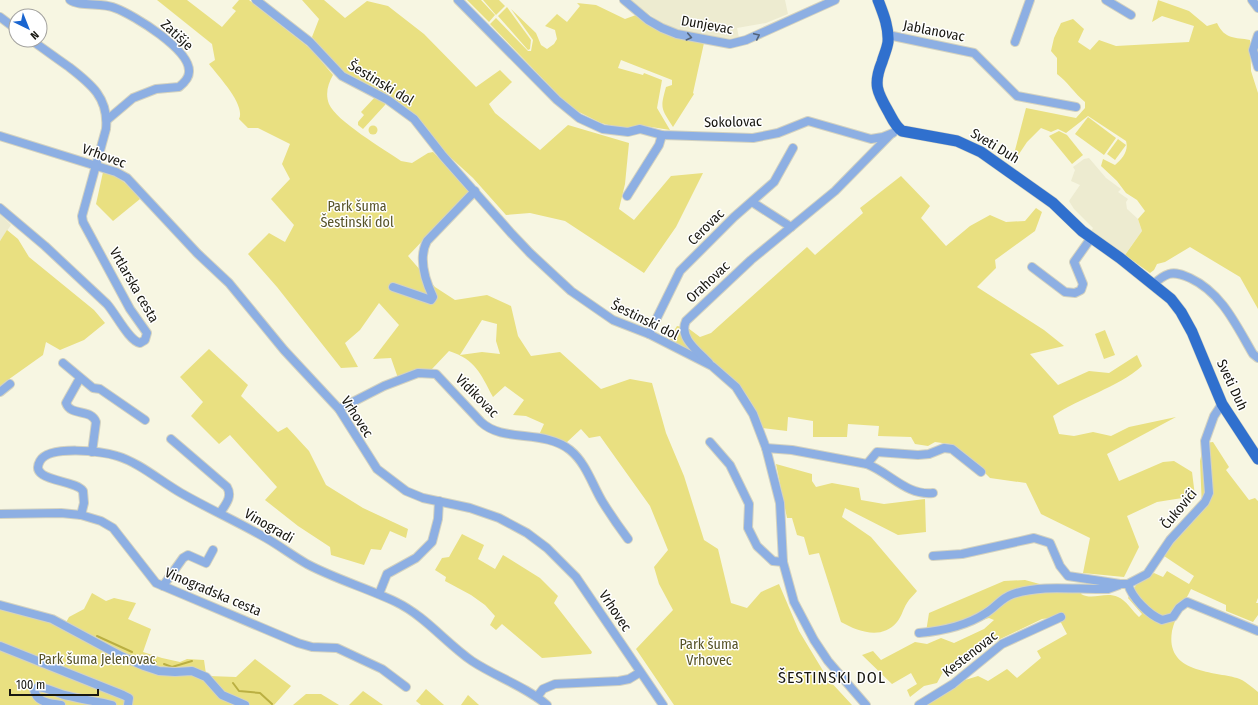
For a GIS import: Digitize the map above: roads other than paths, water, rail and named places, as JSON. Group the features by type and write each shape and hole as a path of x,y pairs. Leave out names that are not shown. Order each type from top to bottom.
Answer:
{"main road":[{"path":"878,0 885,19 888,35 886,51 877,76 877,88 895,130"},
{"name":"Sveti Duh","path":"895,130 957,140 976,149 1053,203 1078,228 1154,284 1174,302 1186,318 1222,404 1256,454"}],"street":[{"name":"Zatišje","path":"70,0 77,4 95,3 109,6 134,17 174,47 186,59 189,67 187,79 179,87 156,88 133,98 107,120"},
{"name":"Šestinski dol","path":"256,0 310,42 346,78 388,100 411,116 424,130 443,156 530,253 571,291 613,320 649,334 712,366 731,381 749,405 766,448 780,503 783,562 791,596 803,621 828,661 866,705"},
{"name":"Sokolovac","path":"458,0 557,100 579,118 608,130 628,132 640,129 662,135 753,138 778,133 805,121 872,139 883,137 895,130"},
{"name":"Dunjevac","path":"624,0 648,20 676,34 714,42 736,44 835,0"},
{"path":"1015,42 1030,0"},
{"path":"1106,0 1131,15"},
{"path":"1252,0 1258,8"},
{"name":"Jablanovac","path":"888,35 974,53 1017,96 1076,107"},
{"path":"1258,35 1253,50 1258,67"},
{"path":"42,48 94,88 103,101 107,120 106,129 95,166"},
{"name":"Orahovac","path":"712,366 688,340 684,333 683,326 686,321 739,270 835,191 895,130"},
{"path":"627,196 659,145 662,135"},
{"name":"Vrhovec","path":"0,136 116,172 133,183 192,248 229,283 284,350 339,409 377,469 406,491 423,498 470,508 499,518 527,533 558,557 589,596 663,705"},
{"name":"Cerovac","path":"649,334 680,271 734,217 774,182 793,148"},
{"name":"Vrtlarska cesta","path":"0,208 45,246 107,304 134,341 140,343 147,337 147,333 130,309 83,222 82,213 95,166"},
{"path":"393,287 431,300 433,297 423,268 422,250 427,241 475,191"},
{"path":"752,202 791,227"},
{"path":"1032,267 1065,292 1075,293 1081,290 1083,284 1075,264 1075,259 1092,238"},
{"path":"1154,284 1169,274 1180,274 1205,286 1221,301 1253,354 1258,358"},
{"path":"63,363 93,388 100,389 146,420"},
{"name":"Vidikovac","path":"339,409 384,386 418,373 436,374 481,422 489,428 500,432 542,437 569,449 583,464 602,502 628,539"},
{"path":"80,378 66,403 72,410 89,414 95,418 96,422 92,452"},
{"path":"0,392 10,384"},
{"name":"Čukovići","path":"919,633 950,629 987,613 1002,599 1014,594 1033,590 1108,589 1141,578 1150,571 1170,540 1205,502 1208,493 1205,441 1214,416 1222,404"},
{"path":"171,439 227,487 229,495 228,500 220,513"},
{"path":"710,442 730,465 749,504 748,528 757,546 770,558 783,562"},
{"path":"766,448 792,450 867,464 914,492 925,494 933,493"},
{"path":"867,464 876,452 918,455 930,454 944,448 952,449 981,472"},
{"name":"Vinogradi","path":"82,515 84,496 81,487 43,475 38,470 38,464 44,456 74,450 118,456 135,464 180,493 267,539 308,564 398,603 424,621 471,660 537,697 547,705"},
{"path":"378,594 387,574 416,558 427,549 432,542 438,519 440,502"},
{"name":"Vinogradska cesta","path":"0,514 61,513 82,515 100,521 112,528 151,578 163,586 298,643 312,647 337,648 382,670 406,687"},
{"path":"933,556 962,554 1034,538 1050,543 1060,566 1068,576 1124,584 1133,595 1162,620 1173,617 1179,608 1187,602 1258,631"},
{"path":"163,586 182,558 188,555 206,563 213,550"},
{"path":"0,604 52,619 121,656 144,666 159,671 192,671 206,676 222,695 245,705"},
{"name":"Kestenovac","path":"919,705 954,684 1002,644 1061,617"},
{"path":"0,646 124,695 129,698 128,705"},
{"path":"537,697 543,689 555,684 619,681 629,679 640,673"},
{"path":"61,705 42,701 37,698 34,690 38,687 44,688 71,697 91,699 112,705"}],"waterway":[{"path":"97,636 132,652"},
{"path":"141,657 156,662"},
{"path":"164,664 172,667 192,661"},
{"path":"233,683 239,691 260,693 272,704"}],"district":[{"name":"ŠESTINSKI DOL","path":"832,677"}],"park label":[{"name":"Park šuma Šestinski dol","path":"357,214"},
{"name":"Park šuma Vrhovec","path":"709,652"},
{"name":"Park šuma Jelenovac","path":"97,659"}]}
